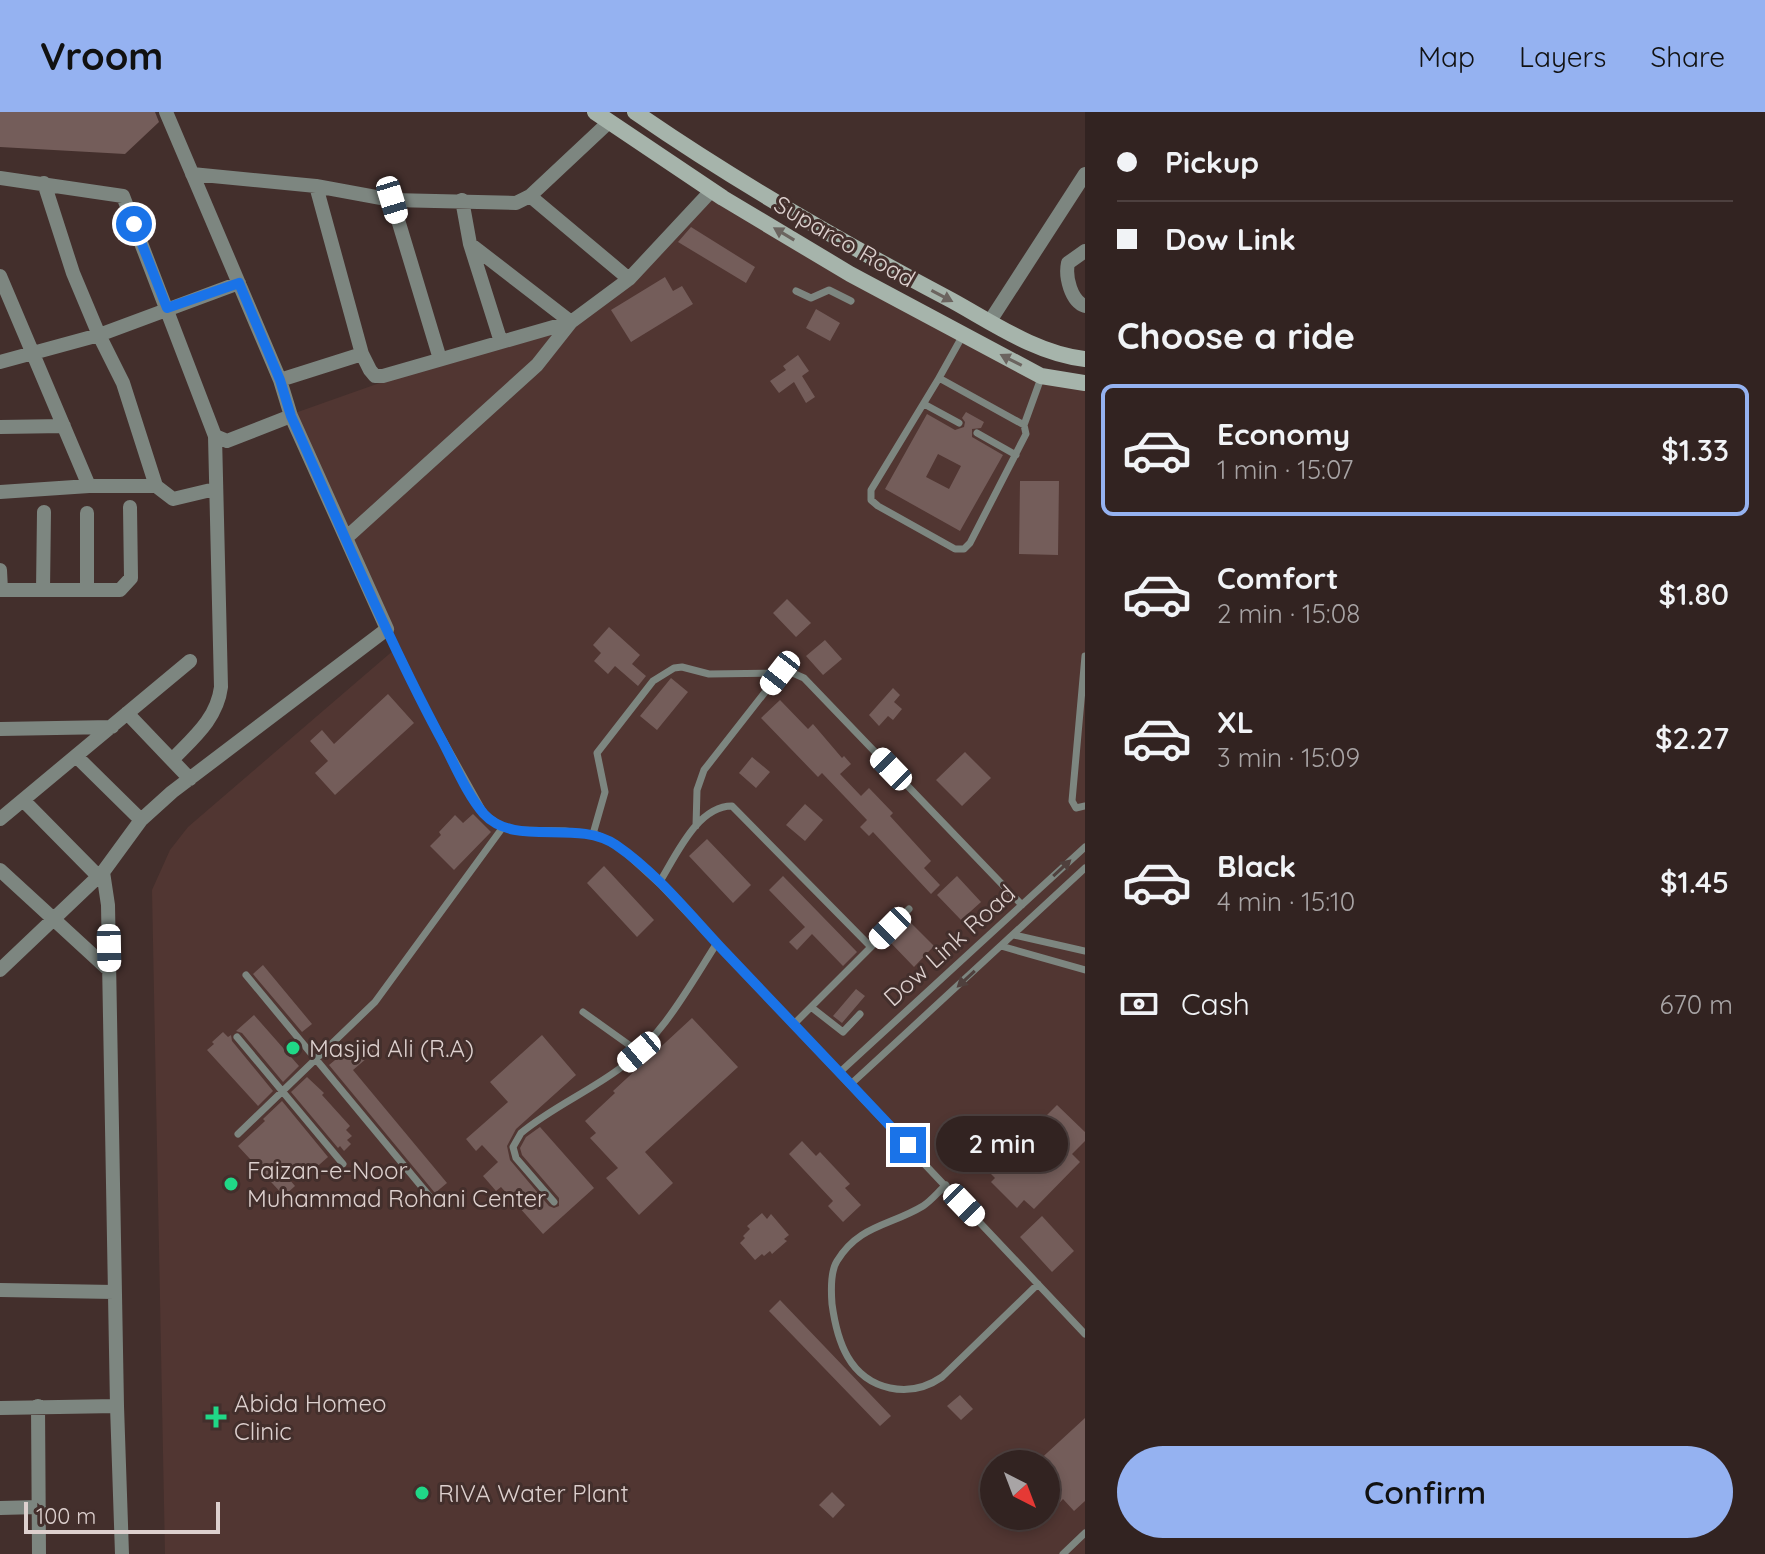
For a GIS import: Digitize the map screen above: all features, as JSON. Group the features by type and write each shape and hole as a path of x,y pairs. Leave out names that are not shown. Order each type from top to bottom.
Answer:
{"main road":[{"name":"Suparco Road","path":"595,112 717,194 850,274 1041,376 1085,383"},
{"name":"Suparco Road","path":"635,112 737,179 888,267 1049,352 1085,359"},
{"path":"695,178 709,161"},
{"path":"717,194 737,179"}],"street":[{"path":"0,970 100,874 141,820 387,629 291,416 280,380 166,112"},
{"path":"192,174 316,186 392,200 516,203 530,196 609,122"},
{"path":"990,321 1085,174"},
{"path":"0,178 123,196 215,436 219,703 213,715 172,760"},
{"path":"44,183 73,273 123,383 156,486 173,499 215,489"},
{"path":"316,186 362,354 375,376 571,322"},
{"path":"346,538 537,365 571,322 629,279 717,194"},
{"path":"530,196 629,279"},
{"path":"392,200 440,359"},
{"path":"462,200 470,244 501,342"},
{"path":"470,244 571,322"},
{"path":"1085,251 1066,267 1073,296 1085,306"},
{"path":"0,276 89,486"},
{"path":"0,362 99,335 239,283"},
{"path":"280,380 362,354"},
{"path":"215,436 227,441 291,416"},
{"path":"0,427 64,426"},
{"path":"0,492 89,486 156,486"},
{"path":"0,570 0,590 120,590 131,578 130,507"},
{"path":"43,590 44,512"},
{"path":"87,513 87,589"},
{"path":"0,819 190,661"},
{"path":"127,713 190,779"},
{"path":"0,729 112,727"},
{"path":"76,756 141,820"},
{"path":"23,800 100,874 108,905 122,1554"},
{"path":"0,870 109,970"},
{"path":"0,1290 114,1292"},
{"path":"38,1406 39,1554"},
{"path":"0,1408 117,1406"},
{"path":"0,1508 39,1507"}],"lane":[{"path":"838,294 850,274"},
{"path":"796,291 807,298 815,297 824,290 851,301"},
{"path":"963,335 871,490 871,500 878,506 955,549 964,549 970,543 1016,455 1026,434 1024,425 1041,376"},
{"path":"939,378 1024,425"},
{"path":"924,404 959,423"},
{"path":"977,433 1016,455"},
{"path":"387,629 428,713 485,815 503,827 516,830 593,834 616,844 717,943 1085,1334"},
{"path":"1085,656 1072,801 1076,808 1085,806"},
{"path":"593,834 605,792 597,753 653,681 666,671 682,667 709,674 788,671 804,678 1022,905"},
{"path":"696,826 697,790 704,770 780,673"},
{"path":"659,883 696,826 720,806 732,806 871,947"},
{"path":"238,1134 375,1002 503,827"},
{"name":"Dow Link Road","path":"840,1072 1085,847"},
{"name":"Dow Link Road","path":"851,1084 1085,868"},
{"path":"794,1024 909,909"},
{"name":"Dow Link Road","path":"1014,935 1085,951"},
{"path":"554,1202 516,1158 513,1147 516,1140 528,1127 618,1070 639,1052 662,1029 717,943"},
{"path":"1001,946 1085,970"},
{"path":"246,975 431,1198"},
{"path":"811,1007 841,1032 846,1031 860,1014"},
{"path":"583,1012 639,1052"},
{"path":"237,1037 343,1164"},
{"path":"946,1185 924,1205 855,1237 834,1265 831,1293 834,1321 842,1348 861,1376 878,1385 896,1389 929,1386 1038,1284"},
{"path":"1063,1554 1085,1533"}],"shaded area":[{"path":"714,194 1042,377 1085,379 1085,1554 165,1554 152,890 170,850 188,827 395,649 295,413 501,340 567,321 629,279"}],"building":[{"path":"0,112 155,112 159,122 125,154 0,147"},
{"path":"691,227 755,267 746,283 678,242"},
{"path":"665,277 673,291 682,286 693,304 631,342 611,310"},
{"path":"816,309 840,323 830,341 806,328"},
{"path":"798,355 809,371 802,376 815,397 806,403 794,382 779,393 770,381 786,370 783,366"},
{"path":"966,412 984,422 981,428 972,429 972,437 1003,455 960,531 885,489 927,414 955,430 964,427 962,418","holes":["938,454 961,466 949,489 926,477"]},
{"path":"1020,481 1059,481 1058,555 1019,554"},
{"path":"787,599 811,623 796,637 773,613"},
{"path":"609,627 640,655 632,664 646,676 638,686 615,666 608,674 594,661 601,653 593,645"},
{"path":"825,640 842,659 823,675 806,656"},
{"path":"671,678 688,692 657,730 640,716"},
{"path":"893,688 900,695 894,702 902,709 893,720 888,716 879,726 869,715"},
{"path":"388,694 414,723 335,795 315,773 328,761 310,741 322,730 334,744"},
{"path":"780,700 808,729 813,724 842,758 844,756 851,764 840,774 861,796 869,788 931,861 924,868 940,885 931,894 873,832 869,836 860,827 867,820 822,773 818,777 761,718"},
{"path":"965,752 991,778 962,806 936,780"},
{"path":"752,757 770,772 756,788 739,773"},
{"path":"805,804 823,820 805,841 786,825"},
{"path":"473,814 491,832 454,870 430,846 455,815 463,823"},
{"path":"707,839 751,885 733,903 689,856"},
{"path":"604,866 654,920 637,937 587,883"},
{"path":"783,876 857,952 843,966 812,934 797,950 789,942 805,927 769,890"},
{"path":"957,876 981,902 961,920 937,895"},
{"path":"909,921 934,946 914,967 889,941"},
{"path":"263,965 312,1024 302,1032 253,974"},
{"path":"856,989 865,996 842,1023 833,1016"},
{"path":"254,1015 299,1066 283,1082 242,1033 236,1031"},
{"path":"692,1018 738,1067 645,1152 673,1183 639,1215 606,1178 618,1168 590,1138 596,1133 585,1121"},
{"path":"223,1032 228,1037 231,1035 232,1041 273,1091 258,1106 207,1050"},
{"path":"542,1035 576,1075 516,1129 507,1146 510,1160 549,1206 559,1206 559,1198 522,1155 520,1148 526,1137 540,1127 594,1188 543,1234 501,1187 496,1191 483,1176 498,1162 482,1145 476,1151 466,1139 508,1102 490,1082"},
{"path":"362,1038 374,1052 353,1070 447,1183 435,1193 329,1065"},
{"path":"307,1077 350,1126 346,1130 352,1136 347,1140 351,1144 344,1151 340,1146 338,1148 291,1092"},
{"path":"282,1101 328,1157 311,1172 305,1165 289,1179 295,1186 284,1196 238,1146"},
{"path":"1057,1105 1085,1132 1085,1141 1072,1154 1080,1162 1034,1209 1024,1200 1017,1208 991,1182 995,1178 978,1161 1017,1121 1022,1125 1033,1114 1041,1121"},
{"path":"802,1141 816,1156 820,1152 850,1184 845,1188 861,1205 843,1222 828,1206 833,1201 789,1154"},
{"path":"762,1213 767,1219 771,1214 789,1235 784,1239 787,1241 772,1254 770,1251 755,1260 740,1243 750,1229 747,1226"},
{"path":"1042,1216 1074,1251 1052,1272 1020,1237"},
{"path":"780,1300 891,1416 880,1426 769,1311"},
{"path":"960,1395 973,1409 961,1420 947,1406"},
{"path":"1085,1418 1085,1501 1074,1511 1063,1499 1060,1502 1060,1450 1050,1450"},
{"path":"832,1492 845,1505 833,1518 819,1505"}],"place":[{"name":"Masjid Ali (R.A)","path":"293,1048"},
{"name":"Faizan-e-Noor Muhammad Rohani Center","path":"231,1184"},
{"name":"Abida Homeo Clinic","path":"216,1417"},
{"name":"RIVA Water Plant","path":"422,1493"}],"route":[{"path":"134,224 167,308 239,283 280,380 291,416 397,651 485,815 503,827 516,830 597,835 616,844 662,886 908,1145"}]}
